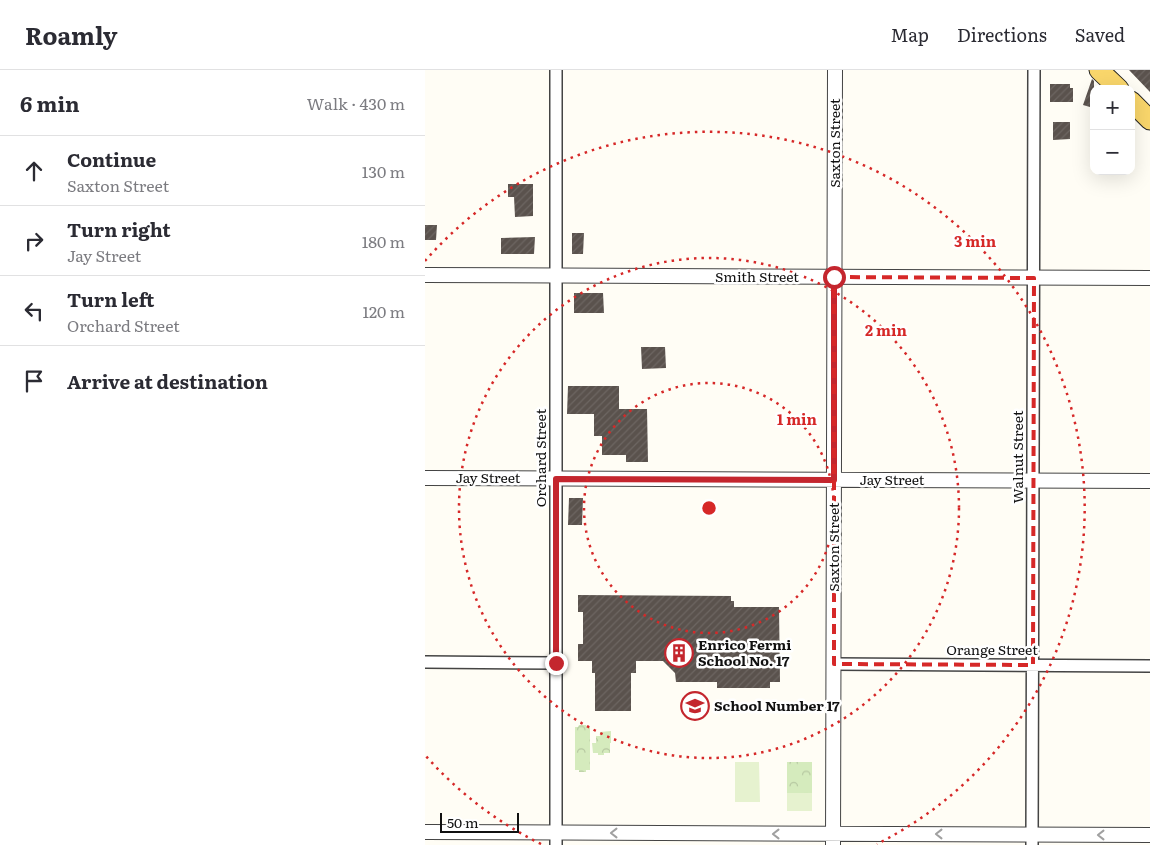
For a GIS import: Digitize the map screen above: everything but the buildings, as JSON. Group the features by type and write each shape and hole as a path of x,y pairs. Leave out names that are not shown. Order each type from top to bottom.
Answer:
{"main road":[{"path":"1099,70 1115,85"},
{"path":"1135,105 1150,120"}],"street":[{"name":"Orchard Street","path":"556,70 556,839"},
{"name":"Saxton Street","path":"833,839 835,70"},
{"name":"Walnut Street","path":"1032,840 1034,70"},
{"name":"Smith Street","path":"425,275 1150,278"},
{"name":"Jay Street","path":"425,478 1150,481"},
{"path":"425,662 556,663"},
{"name":"Orange Street","path":"834,664 1150,666"},
{"path":"425,832 556,839 1032,840 1150,835"}],"highlighted area":[{"path":"834,277 1034,278 1033,665 834,664"}],"green space":[{"path":"579,725 590,727 590,770 586,770 586,772 575,770 575,727"},
{"path":"611,731 610,753 598,755 598,753 593,753 592,743 596,743 596,736 600,736 600,732"},
{"path":"735,762 759,762 760,802 735,802"},
{"path":"787,762 812,762 812,811 787,811"},
{"path":"787,793 812,793 812,811 787,811"}],"place":[{"name":"Enrico Fermi School No. 17","path":"679,653"},
{"name":"School Number 17","path":"695,706"}],"route":[{"path":"556,663 556,479 834,480 834,277"}]}
